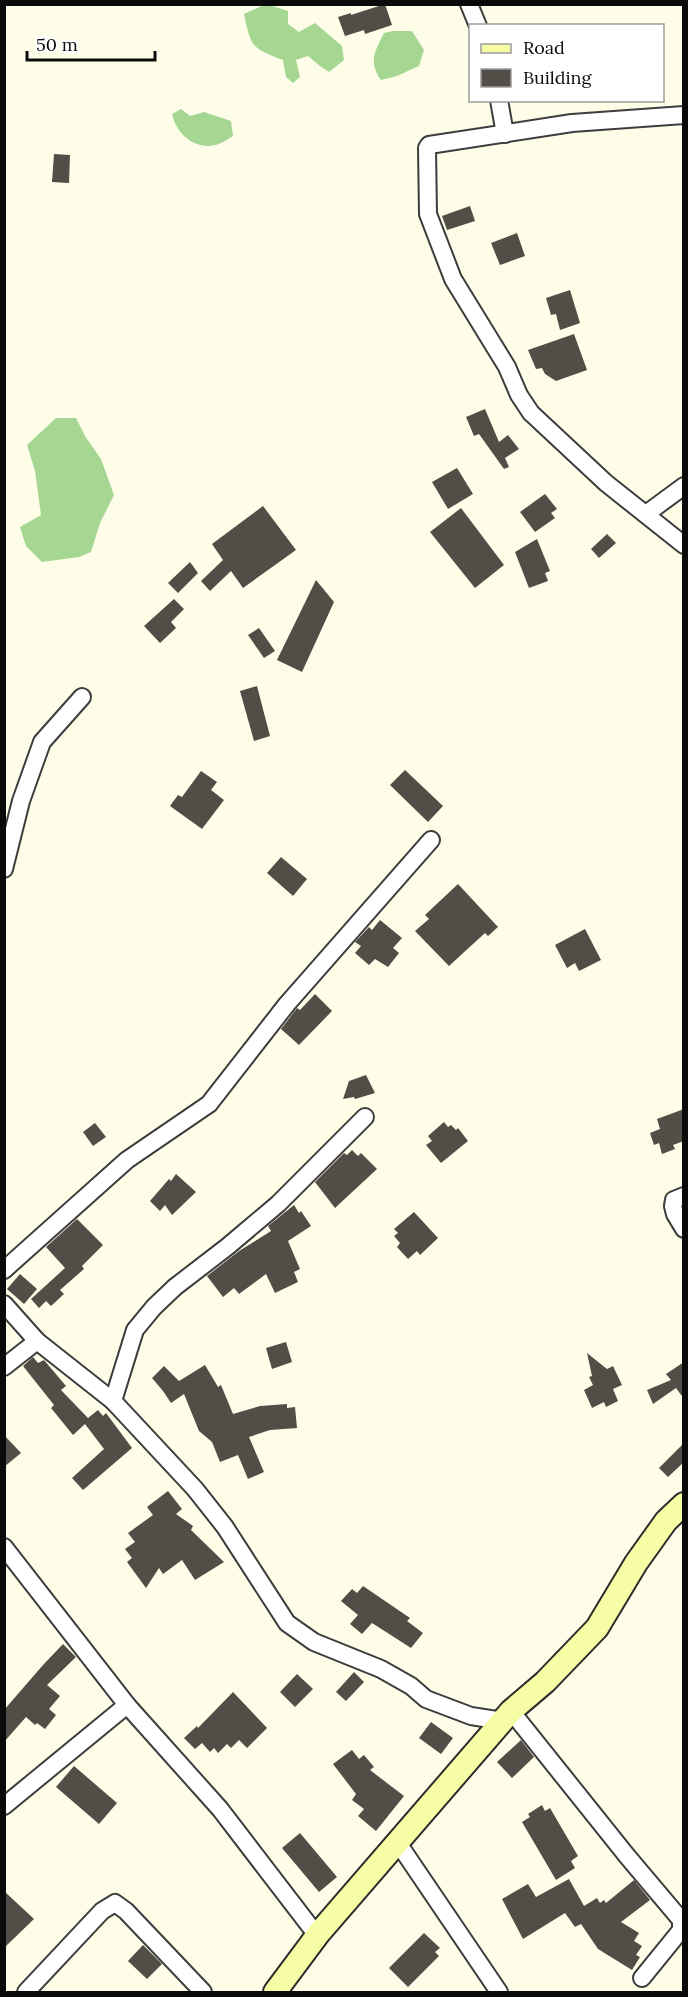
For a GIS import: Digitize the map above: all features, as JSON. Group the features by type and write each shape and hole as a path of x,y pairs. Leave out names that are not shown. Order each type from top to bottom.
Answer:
{"street":[{"path":"469,4 477,24"},
{"path":"499,102 505,134"},
{"path":"684,115 572,123 428,146 428,214 453,279 497,348 519,395 531,412 606,483 684,545"},
{"path":"646,514 684,486"},
{"path":"4,869 21,801 42,742 82,697"},
{"path":"4,1270 127,1160 209,1104 287,1004 431,840"},
{"path":"113,1401 135,1330 154,1307 278,1204 365,1117"},
{"path":"684,1196 674,1200 673,1206 684,1229"},
{"path":"4,1304 37,1341 113,1401 195,1489 225,1527 287,1623 314,1642 381,1669 411,1686 426,1699 471,1716 507,1716 534,1737 627,1856 681,1920 681,1930 642,1978"},
{"path":"4,1367 37,1341"},
{"path":"275,1992 319,1933 507,1716 545,1682 597,1628 636,1563 666,1521 684,1504"},
{"path":"7,1555 127,1706 220,1809 312,1929 319,1933"},
{"path":"4,1806 127,1706"},
{"path":"398,1843 499,1992"},
{"path":"26,1992 102,1911 115,1903 126,1911 202,1992"}],"green space":[{"path":"266,4 288,11 288,24 299,32 315,23 342,46 344,60 329,72 308,56 296,60 300,77 293,83 286,77 283,60 258,49 251,40 244,14"},
{"path":"412,31 424,50 419,66 381,80 375,68 374,57 384,33"},
{"path":"181,109 190,116 204,112 231,121 233,136 215,145 207,146 193,142 177,128 174,121 172,114"},
{"path":"56,418 76,418 101,459 114,495 100,523 91,552 79,557 42,562 26,546 20,527 41,515 35,471 27,445"}],"building":[{"path":"385,4 392,25 365,34 364,30 345,36 338,17"},
{"path":"54,154 70,155 69,183 52,182"},
{"path":"470,206 475,221 447,230 442,216"},
{"path":"517,233 525,256 500,265 491,243"},
{"path":"570,290 580,323 560,330 556,314 551,315 546,298"},
{"path":"574,334 587,370 556,381 545,374 542,368 536,369 528,350"},
{"path":"485,409 499,442 508,435 519,449 505,458 509,467 504,469 479,434 474,436 466,417"},
{"path":"457,468 473,494 448,509 432,482"},
{"path":"545,494 557,509 551,513 555,518 535,532 520,512"},
{"path":"263,506 296,550 243,588 231,571 210,591 201,581 223,560 212,544"},
{"path":"461,508 504,565 475,588 430,532"},
{"path":"607,534 616,543 599,558 591,549"},
{"path":"537,539 550,571 545,573 548,581 529,588 515,552"},
{"path":"190,562 198,573 178,593 168,583"},
{"path":"316,580 334,602 302,672 277,660"},
{"path":"174,599 184,609 171,622 176,628 160,643 144,626"},
{"path":"259,628 275,651 264,658 248,635"},
{"path":"257,686 270,736 254,741 240,691"},
{"path":"405,770 443,806 428,822 390,785"},
{"path":"201,771 217,782 211,790 224,800 202,829 170,806 178,795 182,797"},
{"path":"281,857 307,879 293,896 267,873"},
{"path":"458,884 498,927 488,936 485,933 449,966 415,931 429,919 425,915"},
{"path":"380,920 402,938 393,948 399,953 388,967 375,959 369,965 355,953 361,946 355,942 369,927 372,930"},
{"path":"585,929 601,960 579,971 575,963 567,968 555,945"},
{"path":"315,994 332,1011 299,1045 281,1029 297,1008 300,1010"},
{"path":"366,1075 375,1093 355,1099 354,1097 343,1099 349,1081"},
{"path":"684,1109 684,1141 673,1145 675,1149 662,1154 659,1143 654,1145 650,1133 660,1129 657,1119"},
{"path":"444,1122 448,1127 451,1125 456,1130 458,1128 468,1141 441,1163 426,1145 432,1141 428,1136"},
{"path":"95,1123 106,1137 93,1146 83,1132"},
{"path":"352,1150 358,1156 361,1153 377,1169 335,1208 315,1182 344,1153 347,1155"},
{"path":"176,1174 196,1192 172,1215 165,1205 160,1211 150,1201"},
{"path":"294,1205 311,1226 288,1241 300,1269 294,1272 298,1282 275,1293 266,1274 239,1294 234,1288 223,1297 207,1276 239,1251 271,1231 268,1226"},
{"path":"414,1212 438,1238 420,1255 417,1251 408,1259 397,1247 400,1243 394,1236 398,1233 394,1229"},
{"path":"77,1219 103,1245 82,1266 84,1269 60,1290 64,1294 51,1306 46,1301 39,1308 31,1299 65,1268 46,1247"},
{"path":"20,1274 37,1289 24,1304 7,1289"},
{"path":"286,1342 292,1362 272,1369 266,1348"},
{"path":"587,1353 607,1369 613,1366 622,1385 613,1389 618,1401 606,1407 604,1402 592,1408 584,1390 593,1385 589,1377 592,1376"},
{"path":"33,1357 38,1363 44,1360 66,1386 61,1390 88,1418 98,1410 103,1416 106,1413 132,1448 83,1490 72,1478 104,1449 85,1424 73,1435 51,1408 54,1405 23,1366"},
{"path":"684,1362 684,1399 676,1388 653,1404 647,1390 671,1380 666,1374"},
{"path":"205,1365 218,1387 221,1385 233,1414 260,1406 287,1404 287,1408 295,1407 297,1428 270,1430 249,1437 264,1472 248,1479 238,1455 220,1462 212,1442 199,1431 184,1394 171,1403 152,1378 164,1366 179,1381"},
{"path":"4,1435 21,1453 4,1467"},
{"path":"684,1443 684,1462 668,1477 659,1468"},
{"path":"168,1491 182,1509 176,1514 193,1526 191,1530 224,1562 195,1580 182,1560 163,1574 159,1568 146,1588 127,1562 132,1558 125,1549 135,1542 128,1533 153,1515 147,1507"},
{"path":"363,1586 410,1618 407,1621 423,1633 411,1648 372,1623 362,1634 350,1624 358,1615 341,1601 352,1589 357,1593"},
{"path":"63,1644 76,1657 47,1685 60,1696 49,1709 56,1715 45,1729 37,1723 35,1725 26,1717 4,1742 4,1710"},
{"path":"354,1672 364,1682 346,1701 336,1692"},
{"path":"297,1674 313,1689 295,1707 280,1692"},
{"path":"233,1692 267,1728 247,1748 239,1740 231,1748 227,1744 218,1753 214,1748 210,1752 202,1743 195,1749 184,1738 197,1726 198,1728"},
{"path":"431,1722 453,1738 441,1754 419,1738"},
{"path":"521,1740 534,1757 512,1778 497,1762"},
{"path":"352,1750 359,1759 364,1755 374,1767 370,1770 404,1796 376,1831 358,1816 364,1809 352,1800 356,1794 333,1764"},
{"path":"74,1766 117,1803 99,1824 56,1787"},
{"path":"542,1805 545,1811 550,1808 578,1856 571,1861 575,1868 556,1880 522,1822 530,1817 528,1814"},
{"path":"300,1833 337,1877 319,1892 282,1848"},
{"path":"569,1879 584,1906 597,1898 600,1903 604,1900 606,1903 634,1880 650,1900 621,1922 639,1933 634,1941 642,1946 636,1955 640,1957 632,1970 598,1949 581,1924 575,1927 565,1913 523,1939 502,1899 528,1884 536,1897"},
{"path":"4,1891 34,1919 4,1948"},
{"path":"424,1933 440,1948 435,1952 439,1956 408,1987 389,1968"},
{"path":"143,1945 162,1964 147,1979 128,1961"}]}
